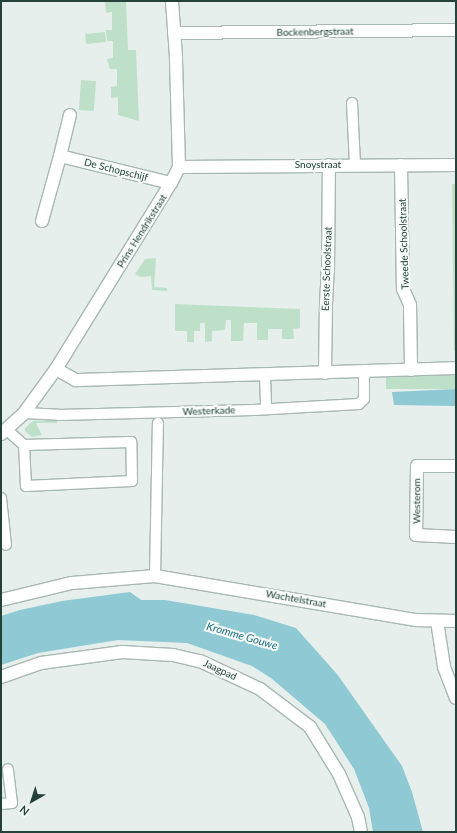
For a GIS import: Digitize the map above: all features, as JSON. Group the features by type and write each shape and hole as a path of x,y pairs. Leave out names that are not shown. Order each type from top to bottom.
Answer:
{"street":[{"name":"Prins Hendrikstraat","path":"4,432 24,413 56,369 172,183 179,167 176,57 172,1"},
{"name":"Bockenbergstraat","path":"174,33 456,30"},
{"path":"42,221 70,115"},
{"name":"De Schopschijf","path":"60,156 172,183"},
{"name":"Eerste Schoolstraat","path":"325,373 329,165"},
{"name":"Snoystraat","path":"179,167 456,165"},
{"name":"Tweede Schoolstraat","path":"401,166 403,289 410,305 411,370"},
{"path":"56,369 76,380 456,368"},
{"name":"Westerom","path":"456,466 417,466 416,528 416,535 456,537"},
{"name":"Wachtelstraat","path":"1,600 72,583 155,576 416,620 456,621"},
{"path":"437,621 444,667 456,698"},
{"name":"Jaagpad","path":"1,677 41,664 122,652 173,655 200,661 260,689 310,727 339,774 358,817 361,832"}],"lane":[{"path":"352,104 355,165"},
{"name":"Westerkade","path":"24,413 59,415 266,409 359,404 364,399 364,371"},
{"path":"265,375 266,409"},
{"path":"155,576 158,423"},
{"name":"Prins Hendrikstraat","path":"4,432 24,445"},
{"path":"131,442 132,481 26,486 24,445 131,442"},
{"path":"1,498 6,545"},
{"path":"1,804 12,803 8,769"}],"green space":[{"path":"126,1 128,50 136,50 139,121 118,115 118,97 111,98 111,87 117,86 117,69 110,69 107,59 113,58 113,41 107,41 106,30 112,30 112,12 106,13 105,2"},
{"path":"105,32 106,42 86,44 85,34"},
{"path":"81,80 96,81 94,111 79,110"},
{"path":"452,184 456,184 456,351 454,351"},
{"path":"156,258 154,287 167,288 167,291 152,290 151,276 141,277 135,274 145,259"},
{"path":"175,304 300,309 300,328 293,329 294,339 282,339 282,329 268,329 268,340 257,340 257,323 244,323 243,341 231,341 231,320 226,320 225,330 212,331 212,341 205,342 205,323 200,323 200,331 194,331 194,342 187,342 187,331 175,331"},
{"path":"386,373 456,373 456,389 386,389"},
{"path":"57,420 57,423 36,423 42,435 32,437 25,431 25,428 33,421"}],"water":[{"path":"456,389 456,406 394,405 392,392"},
{"name":"Kromme Gouwe","path":"130,592 141,600 165,600 254,615 296,628 337,674 402,766 412,792 423,832 373,832 369,808 354,769 325,724 271,678 252,666 187,643 118,640 38,653 1,665 1,616 20,610 62,601"}]}
